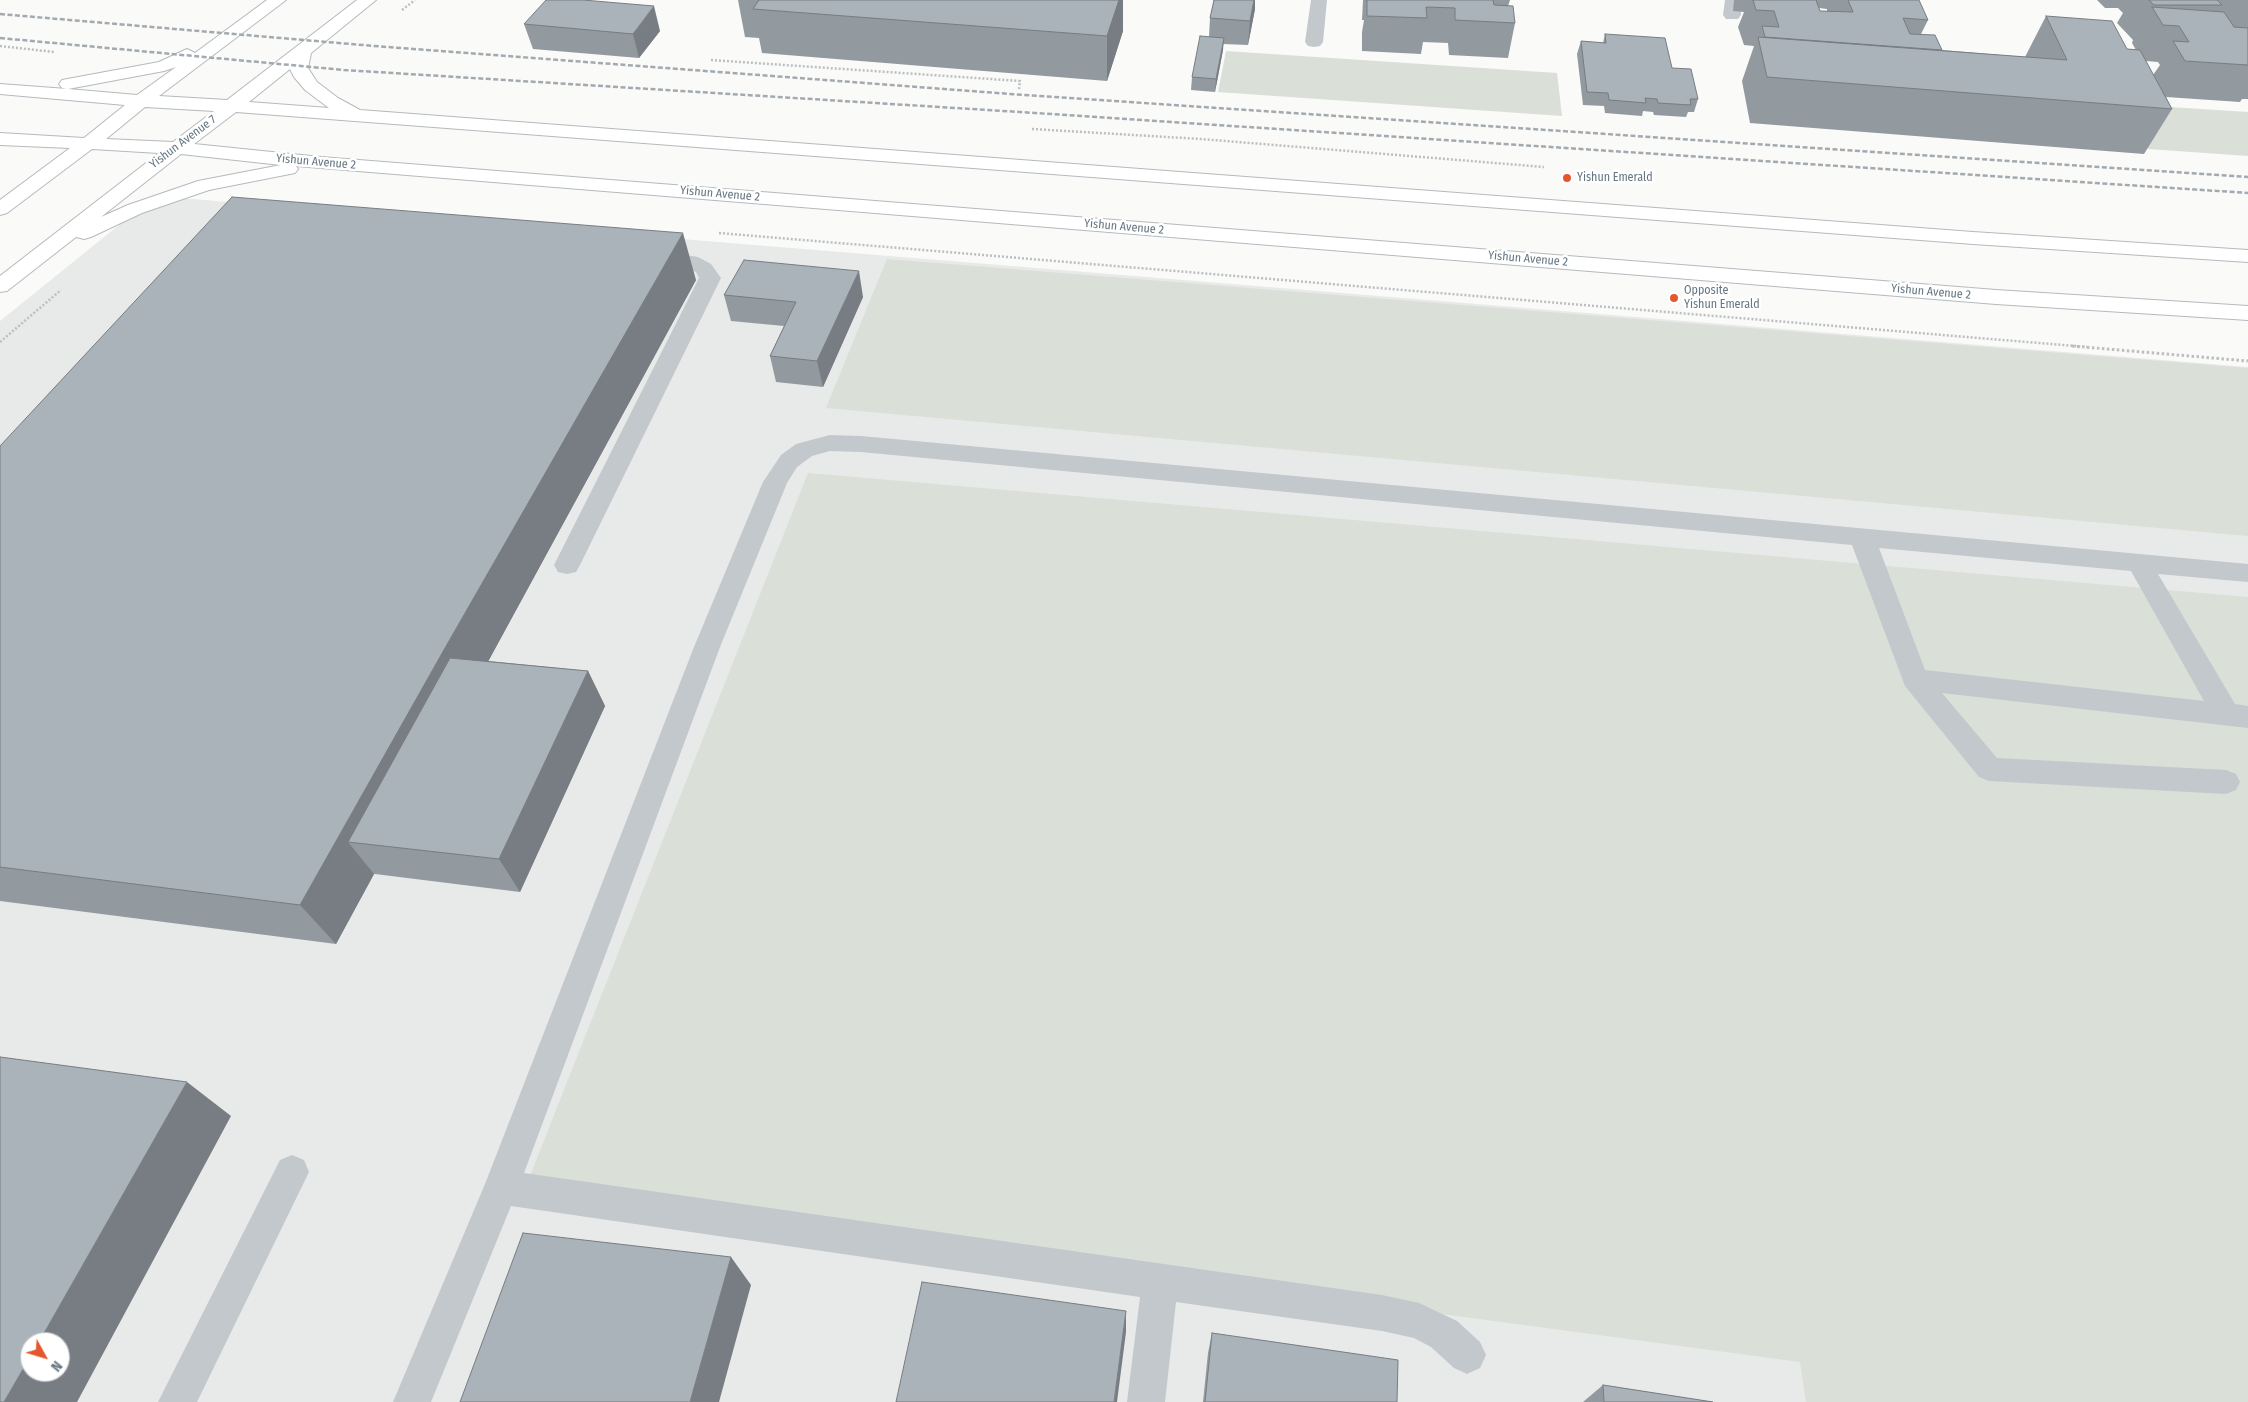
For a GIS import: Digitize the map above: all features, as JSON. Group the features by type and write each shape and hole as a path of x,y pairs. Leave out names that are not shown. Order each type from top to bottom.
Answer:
{"main road":[{"path":"0,209 89,144 140,101 278,0"},
{"name":"Yishun Avenue 7","path":"0,286 175,148 368,0"},
{"path":"19,90 100,79 164,66 246,22"},
{"path":"303,51 299,68 302,77 332,102 360,116"},
{"path":"0,89 1972,238 2248,256"},
{"name":"Yishun Avenue 2","path":"0,139 175,148 321,163 1996,297 2248,313"},
{"path":"44,251 135,209 205,185 321,163"}],"lane":[{"path":"1314,42 1319,0"},
{"path":"567,565 707,288 710,278 704,268 691,261 636,254"},
{"path":"412,1402 501,1187 718,620 775,482 789,461 804,450 830,443 861,444 2248,573"},
{"path":"1862,537 1915,679 1989,768 2226,782"},
{"path":"2139,563 2237,716"},
{"path":"1915,679 2237,716"},
{"path":"178,1402 292,1172"},
{"path":"501,1187 1382,1313 1419,1321 1444,1334 1467,1355"},
{"path":"1146,1402 1160,1281"}],"path":[{"path":"712,60 1020,81 1019,89"},
{"path":"711,232 2248,360"},
{"path":"0,342 66,285"}],"shaded area":[{"path":"1226,51 1557,73 1562,116 1218,92"},
{"path":"2123,104 2248,112 2248,156 2148,149"},
{"path":"155,196 2248,367 2248,1402 0,1402 0,321"},
{"path":"887,259 2248,368 2248,536 826,408"},
{"path":"808,473 2248,597 2248,1402 1806,1402 1800,1362 524,1191"}],"building":[{"path":"546,0 583,0 654,6 633,34 524,24"},
{"path":"759,0 1119,0 1107,36 753,9"},
{"path":"1214,0 1254,0 1250,21 1210,18"},
{"path":"1367,0 1493,0 1494,5 1513,6 1515,23 1455,20 1455,8 1426,7 1427,18 1367,16"},
{"path":"1753,0 1816,0 1820,11 1853,12 1848,0 1919,0 1928,20 1903,18 1910,34 1935,35 1942,50 1765,37 1762,26 1779,27 1774,11 1756,10"},
{"path":"2149,0 2217,0 2222,5 2154,5"},
{"path":"2152,7 2224,12 2234,27 2248,28 2248,65 2185,61 2173,41 2189,42 2179,26 2163,25"},
{"path":"2046,16 2112,21 2127,49 2140,50 2172,109 1767,77 1758,37 2067,60"},
{"path":"1605,34 1665,38 1672,68 1691,69 1698,99 1690,99 1691,105 1658,103 1657,99 1645,98 1646,103 1609,100 1608,93 1587,92 1581,41 1606,43"},
{"path":"1200,36 1224,38 1216,79 1192,77"},
{"path":"232,197 683,233 300,905 0,867 0,446"},
{"path":"744,260 859,271 817,361 770,356 796,302 724,295"},
{"path":"450,658 588,671 499,859 348,842"},
{"path":"0,1057 187,1082 45,1332 20,1332 20,1374 4,1402 0,1402"},
{"path":"523,1233 731,1257 690,1402 460,1402"},
{"path":"922,1282 1126,1311 1114,1402 896,1402"},
{"path":"1212,1333 1398,1360 1397,1402 1205,1402"},
{"path":"1603,1385 1713,1402 1604,1402"}],"railway":[{"path":"0,14 374,46 1024,95 2248,177"},
{"path":"0,38 344,70 1020,112 2248,193"}],"place":[{"name":"Yishun Emerald","path":"1567,178"},
{"name":"Opposite Yishun Emerald","path":"1674,298"}]}
